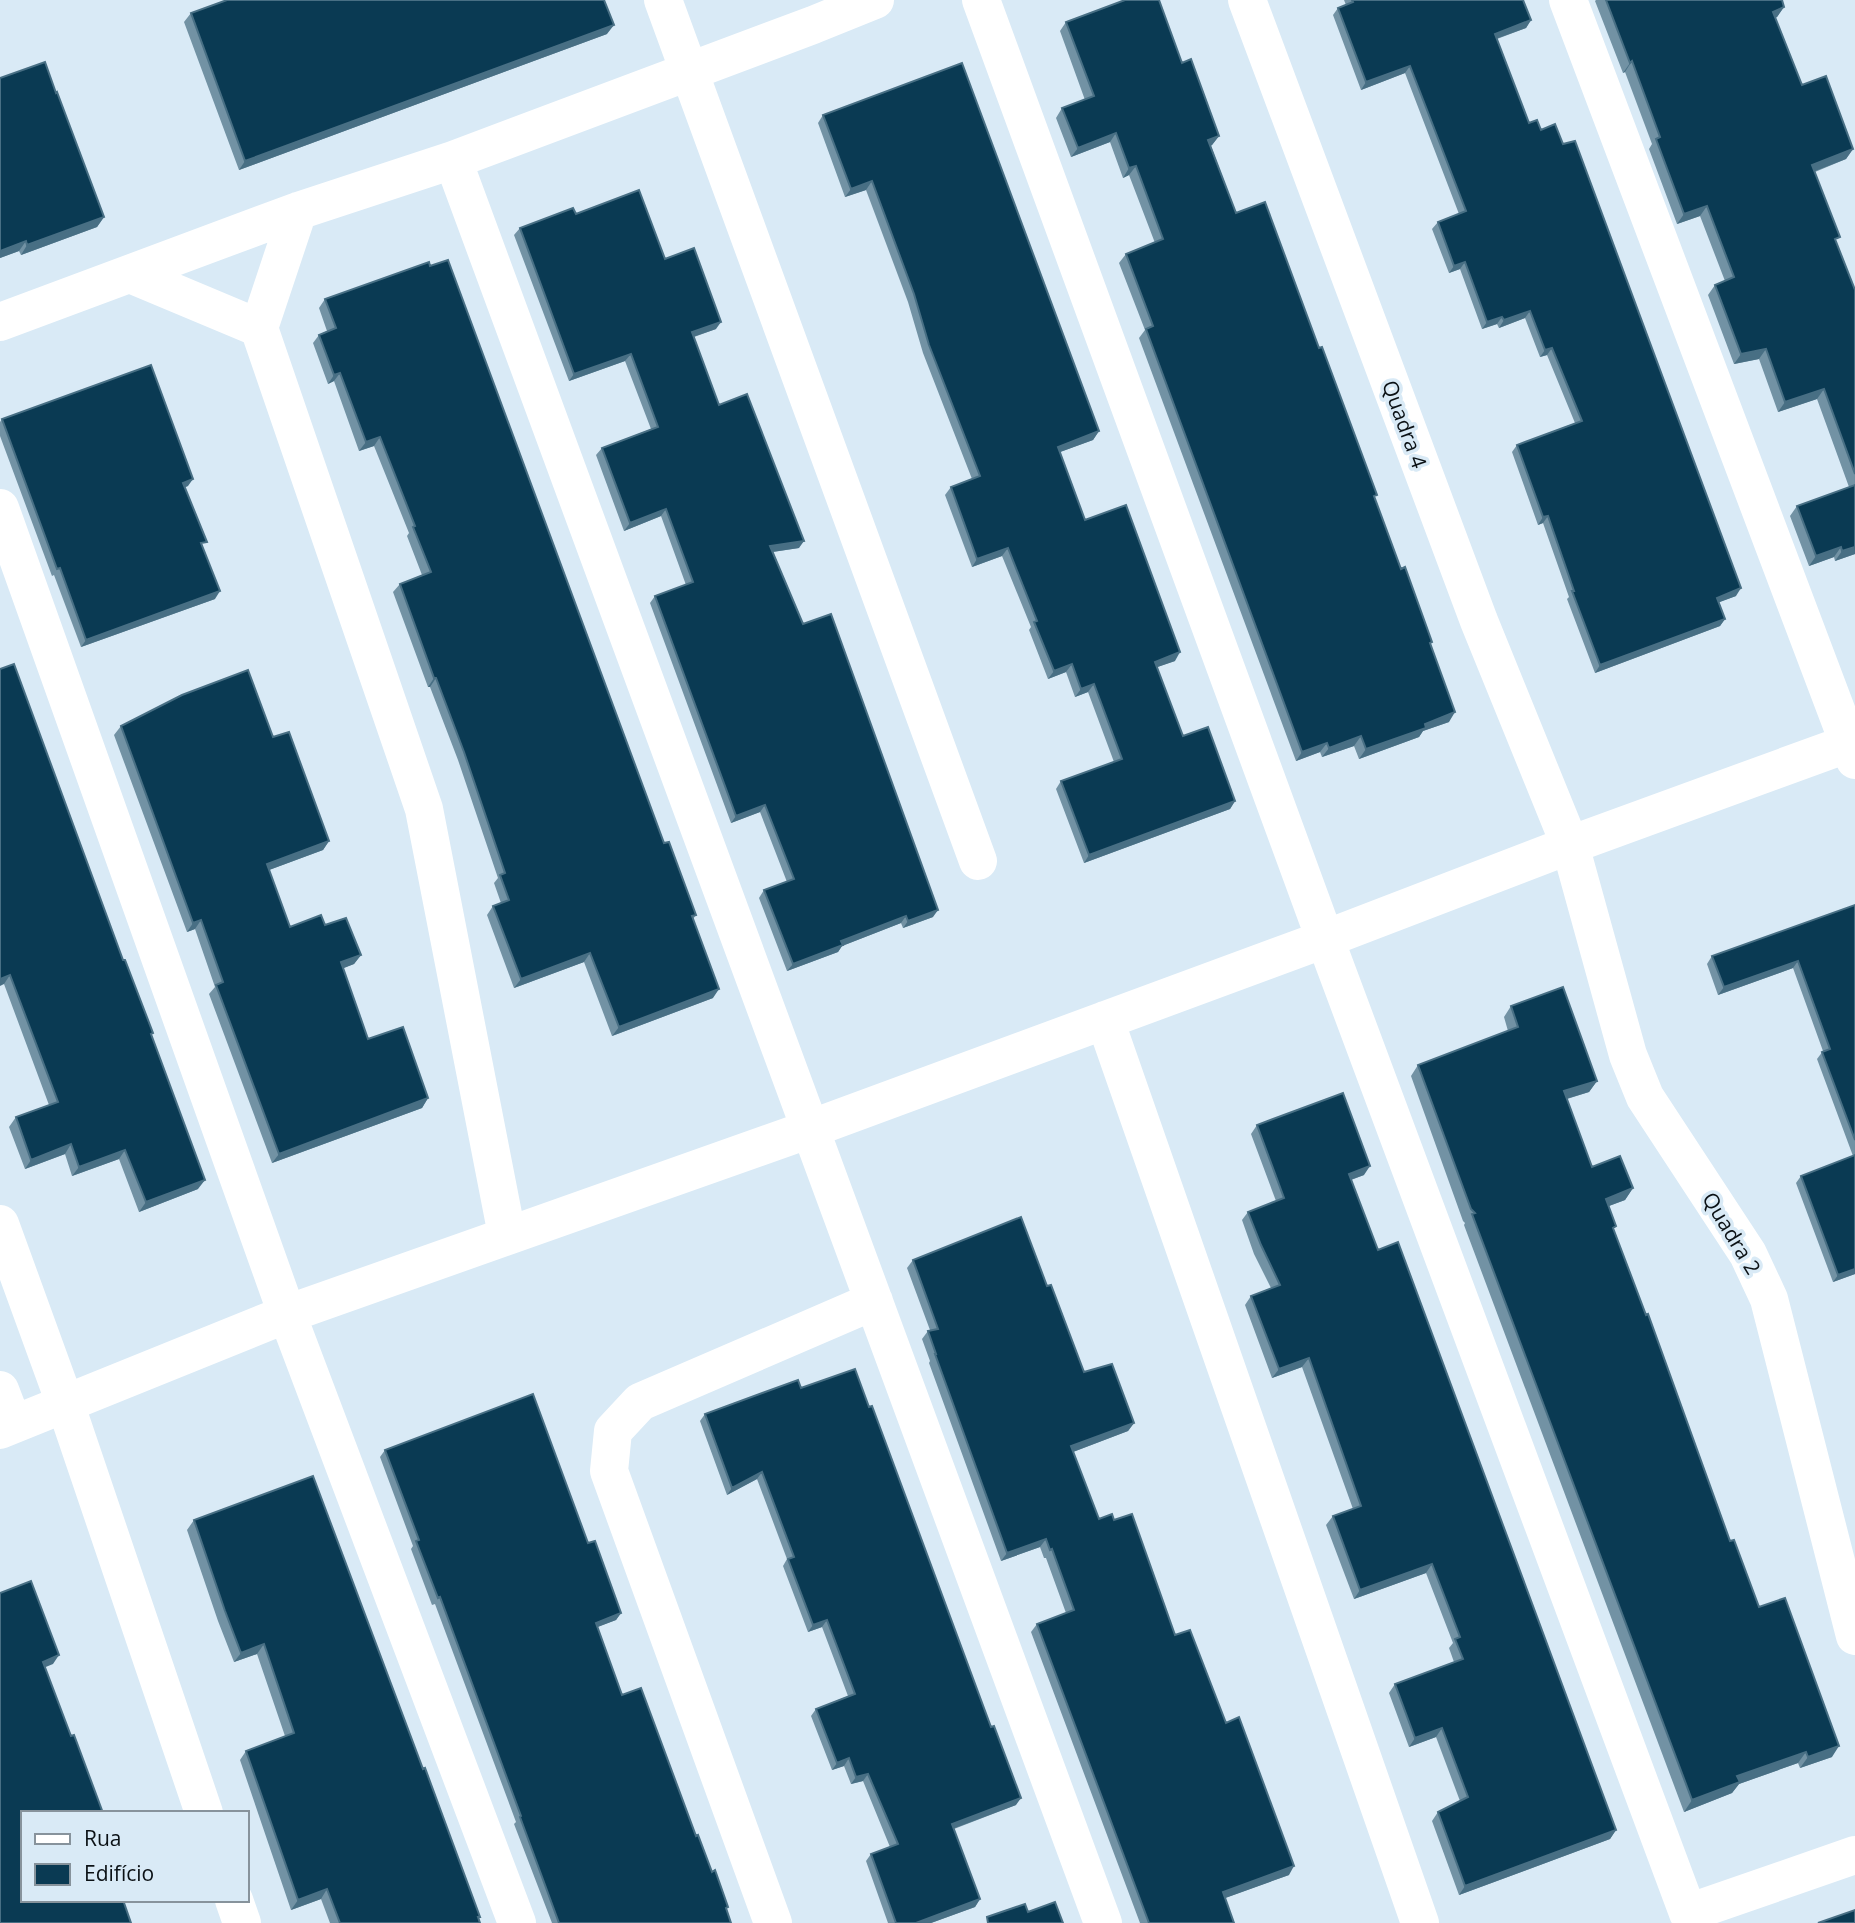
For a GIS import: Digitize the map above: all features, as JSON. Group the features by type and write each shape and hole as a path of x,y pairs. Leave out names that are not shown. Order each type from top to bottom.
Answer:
{"street":[{"path":"663,0 978,861"},
{"path":"0,322 298,211 453,160 875,0"},
{"path":"981,0 1325,939 1674,1918 1855,1855"},
{"name":"Quadra 4","path":"1247,0 1479,621 1570,845"},
{"path":"4,1415 65,1403 287,1314 810,1129 1325,939 1570,845 1853,748 1568,0"},
{"path":"453,160 1103,1923"},
{"path":"298,211 260,328 424,809 508,1236"},
{"path":"130,274 260,328"},
{"path":"0,508 287,1314 517,1923"},
{"name":"Quadra 2","path":"1570,845 1629,1055 1645,1097 1748,1254 1769,1299 1855,1636"},
{"path":"1105,1020 1420,1923"},
{"path":"0,1224 65,1403 203,1811"},
{"path":"773,1923 609,1471 613,1431 640,1402 874,1301"},
{"path":"235,1902 242,1923"}],"building":[{"path":"227,0 604,0 614,25 245,161 191,13"},
{"path":"1125,0 1159,0 1182,63 1191,59 1219,136 1208,140 1236,213 1265,202 1377,495 1374,496 1401,569 1405,567 1455,712 1425,724 1426,728 1366,749 1361,736 1329,748 1327,743 1302,752 1146,329 1153,326 1126,254 1163,239 1136,166 1129,168 1116,133 1078,148 1062,108 1094,96 1066,22"},
{"path":"1352,0 1523,0 1531,20 1495,34 1529,123 1537,120 1541,130 1555,124 1563,144 1575,141 1741,588 1717,598 1725,619 1600,665 1548,516 1543,517 1517,445 1582,421 1552,348 1545,350 1530,311 1504,320 1502,317 1487,322 1465,262 1454,266 1438,222 1466,211 1410,66 1366,82 1338,8 1353,2"},
{"path":"1606,0 1782,0 1784,7 1773,12 1802,85 1826,76 1853,149 1812,165 1840,237 1835,239 1855,290 1855,474 1824,389 1785,402 1766,349 1741,354 1715,285 1734,277 1707,206 1684,214 1656,139 1660,137"},
{"path":"45,62 104,217 27,245 26,241 0,251 0,78"},
{"path":"962,63 1099,431 1058,447 1085,520 1126,505 1180,652 1155,662 1183,736 1208,727 1235,801 1089,855 1061,781 1122,759 1094,684 1081,689 1072,664 1054,671 1008,548 977,559 951,487 980,476 929,345 914,294 872,181 851,189 823,115"},
{"path":"639,190 665,259 694,248 721,322 692,332 719,405 747,394 804,541 770,546 803,624 831,614 938,910 908,921 906,916 841,941 843,945 793,964 764,890 794,879 765,805 736,816 655,596 693,582 666,509 630,523 602,448 658,427 631,354 574,374 520,228 573,208 576,214"},
{"path":"448,260 664,843 669,842 719,989 619,1027 590,953 521,979 493,906 509,900 500,875 505,873 464,752 400,584 431,572 380,437 366,442 340,373 334,375 319,335 336,328 325,299 429,262 430,266"},
{"path":"151,365 193,479 183,483 207,542 201,543 220,591 86,640 2,419"},
{"path":"1855,485 1855,547 1842,551 1841,547 1816,556 1797,506"},
{"path":"14,664 123,960 153,1033 151,1034 205,1180 146,1202 125,1150 79,1167 71,1144 31,1160 16,1117 58,1102 10,975 0,979 0,669"},
{"path":"248,670 273,737 289,732 329,841 267,864 290,927 321,915 325,925 346,918 361,955 341,962 368,1039 403,1027 428,1098 279,1154 216,985 223,982 201,920 193,923 121,726 182,695"},
{"path":"1855,905 1855,1140 1822,1052 1830,1049 1798,961 1724,987 1712,956"},
{"path":"1563,987 1597,1081 1564,1091 1592,1167 1620,1156 1633,1188 1606,1199 1616,1226 1613,1228 1646,1315 1648,1314 1730,1541 1734,1540 1759,1607 1785,1598 1839,1746 1808,1757 1806,1752 1737,1776 1740,1782 1692,1800 1418,1065 1518,1027 1511,1006"},
{"path":"1343,1093 1370,1166 1349,1174 1378,1250 1398,1242 1616,1830 1465,1886 1438,1812 1468,1797 1442,1728 1415,1738 1395,1684 1463,1659 1455,1639 1460,1637 1432,1564 1360,1590 1333,1516 1361,1506 1309,1358 1279,1369 1251,1296 1280,1285 1248,1212 1284,1198 1257,1125"},
{"path":"1855,1155 1855,1269 1838,1275 1801,1176"},
{"path":"1021,1217 1047,1286 1051,1285 1084,1372 1112,1364 1134,1423 1071,1446 1099,1519 1112,1514 1114,1520 1132,1514 1175,1635 1190,1630 1226,1723 1239,1717 1294,1866 1223,1892 1234,1923 1149,1923 1037,1624 1074,1610 1052,1549 1050,1550 1046,1539 1007,1553 928,1331 938,1329 913,1260"},
{"path":"855,1369 869,1407 872,1406 991,1727 994,1726 1021,1798 952,1824 980,1899 916,1923 896,1923 871,1854 898,1844 868,1774 856,1777 849,1758 837,1763 816,1709 855,1694 827,1620 813,1625 788,1559 794,1557 762,1472 732,1488 705,1414 798,1380 801,1388"},
{"path":"533,1394 588,1543 595,1541 621,1613 596,1623 622,1695 641,1688 696,1836 698,1835 712,1872 715,1870 731,1923 559,1923 440,1597 438,1598 416,1541 419,1540 385,1450"},
{"path":"313,1476 423,1769 425,1768 480,1923 340,1923 327,1889 298,1900 246,1751 294,1733 264,1644 241,1653 194,1520"},
{"path":"31,1581 59,1655 43,1662 102,1811 21,1811 21,1902 124,1902 131,1923 0,1923 0,1593"},
{"path":"1055,1902 1063,1923 988,1923 987,1917 1025,1904 1028,1912"},
{"path":"1855,1910 1855,1923 1818,1923"}]}
